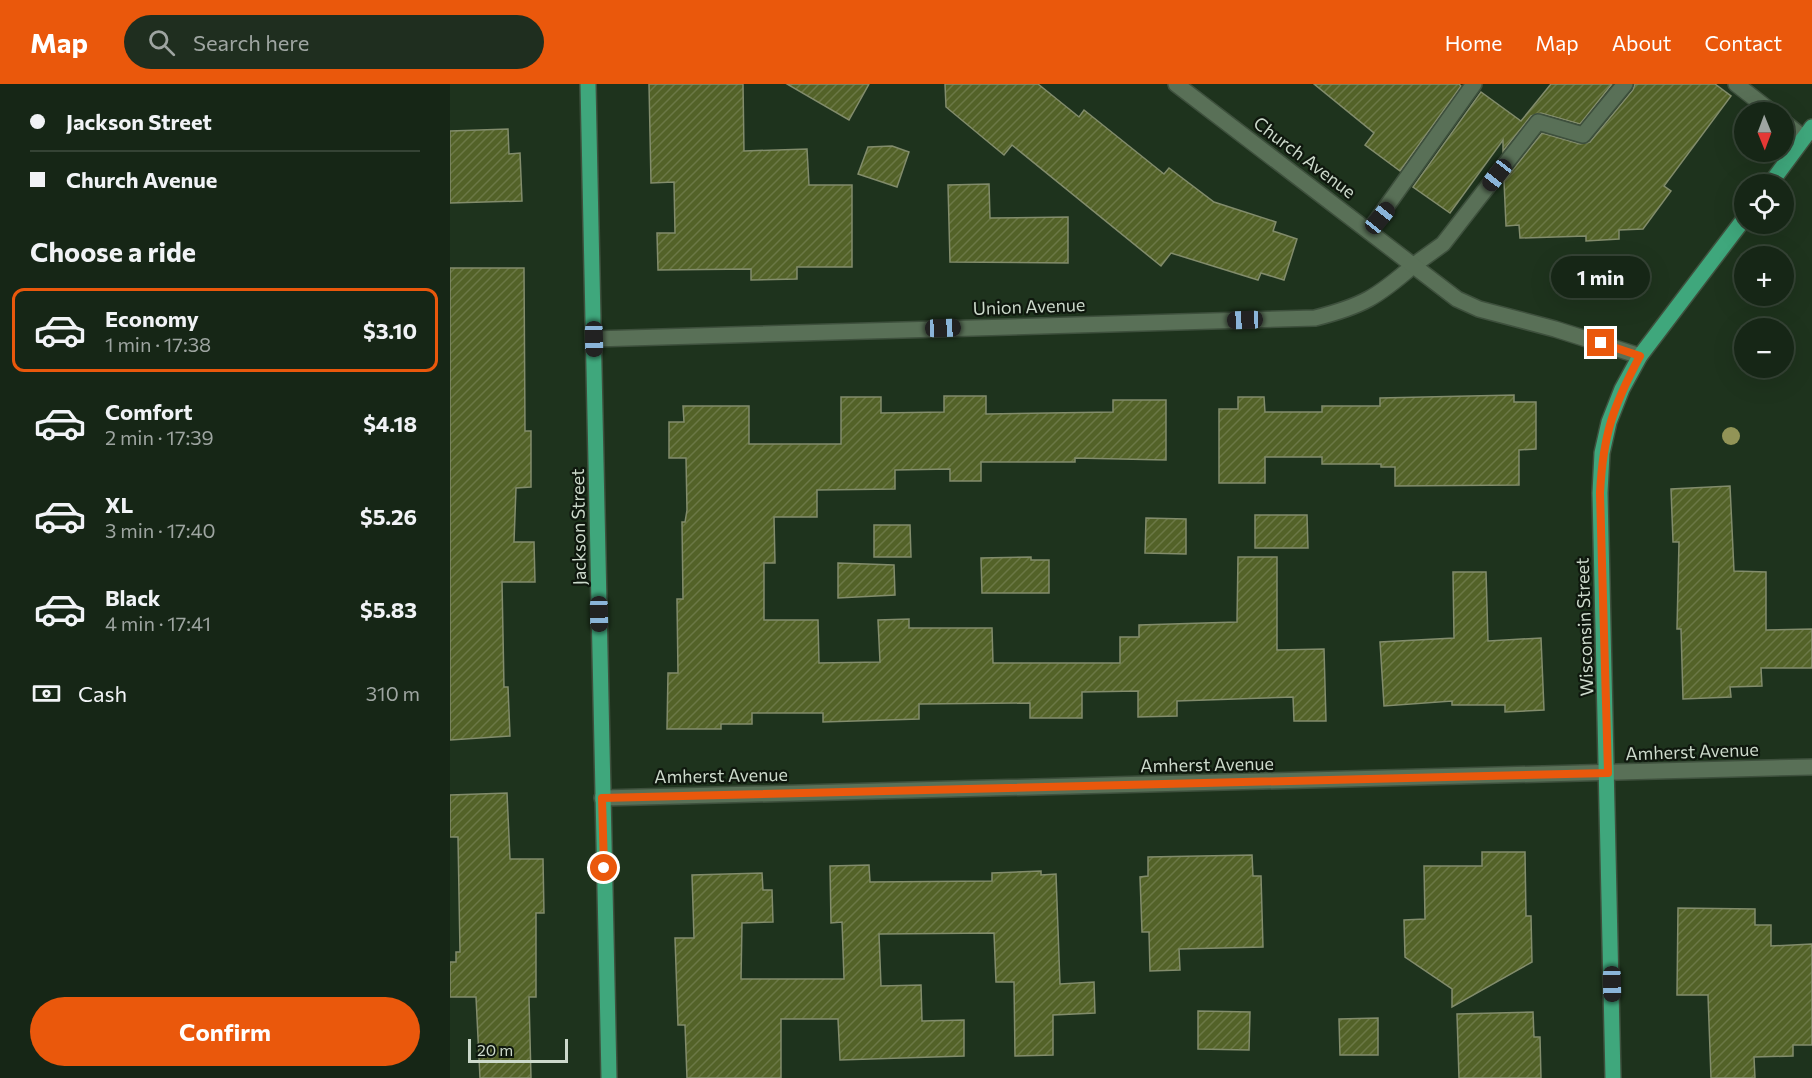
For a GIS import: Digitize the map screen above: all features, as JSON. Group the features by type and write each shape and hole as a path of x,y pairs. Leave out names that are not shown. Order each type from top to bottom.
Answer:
{"main road":[{"name":"Jackson Street","path":"588,84 609,1078"},
{"path":"1777,174 1808,133"},
{"name":"Wisconsin Street","path":"1613,1078 1600,493 1602,453 1613,410 1640,356 1734,232"}],"street":[{"name":"Church Avenue","path":"1176,84 1457,299 1479,309 1640,356"},
{"path":"1369,231 1474,84"},
{"name":"Union Avenue","path":"594,339 1315,318 1346,310 1377,297 1443,244 1538,122 1583,135 1625,84"},
{"path":"1736,84 1759,102"},
{"path":"1794,127 1808,133"},
{"name":"Amherst Avenue","path":"602,798 1812,767"}],"building":[{"path":"649,84 743,84 744,151 807,149 809,185 852,185 852,267 797,267 797,279 751,280 751,269 658,270 657,233 675,233 674,182 651,183"},
{"path":"787,84 869,84 849,120"},
{"path":"945,84 1038,84 1079,117 1084,110 1164,174 1169,168 1214,202 1276,222 1273,231 1297,239 1284,280 1261,273 1258,280 1171,253 1161,266 1012,145 1004,155 946,107"},
{"path":"1314,84 1459,84 1461,86 1400,171 1365,145 1374,133"},
{"path":"1551,84 1612,84 1580,124 1541,113 1531,116 1503,151 1503,140 1450,213 1413,187 1481,92 1521,121"},
{"path":"1635,84 1715,84 1731,96 1664,186 1671,191 1643,229 1619,230 1619,239 1586,241 1586,236 1520,238 1519,225 1506,226 1504,181 1542,133 1580,144 1590,142 1633,90"},
{"path":"508,129 509,154 520,153 522,201 450,203 450,131"},
{"path":"892,146 909,152 897,187 858,174 868,147"},
{"path":"989,184 990,218 1068,217 1068,263 950,262 948,185"},
{"path":"450,268 524,268 525,431 531,431 531,487 516,488 514,542 534,542 535,582 502,582 504,687 508,687 510,736 450,740"},
{"path":"1514,395 1514,402 1536,402 1536,449 1519,450 1519,485 1395,486 1395,467 1381,467 1381,464 1322,464 1322,457 1265,457 1265,483 1219,483 1219,409 1238,409 1238,397 1264,397 1265,412 1322,412 1322,406 1380,406 1380,398"},
{"path":"944,396 986,396 986,414 1113,412 1113,400 1166,400 1166,460 1075,458 1075,462 981,462 981,481 950,481 950,469 895,470 895,489 817,490 817,517 774,517 775,563 764,563 764,620 818,620 819,663 880,662 878,620 909,619 909,628 992,628 993,663 1120,663 1120,637 1139,637 1139,625 1237,622 1238,557 1277,557 1277,650 1324,649 1326,721 1294,721 1293,697 1177,701 1177,716 1138,717 1138,691 1082,692 1082,718 1030,718 1030,703 919,704 919,719 823,722 823,713 752,713 752,724 721,724 721,729 667,729 668,673 678,673 677,599 683,599 682,522 685,522 687,510 686,458 669,458 669,422 684,422 683,406 749,406 749,444 841,444 841,397 881,397 881,413 944,412"},
{"path":"1730,486 1734,571 1766,572 1766,630 1812,629 1812,668 1761,668 1762,686 1730,687 1731,697 1683,699 1681,629 1677,629 1679,542 1673,542 1671,489"},
{"path":"1255,515 1307,515 1308,548 1255,548"},
{"path":"1146,518 1186,519 1186,554 1145,553"},
{"path":"874,525 910,525 911,557 874,557"},
{"path":"1031,557 1031,560 1049,560 1049,593 982,593 981,558"},
{"path":"838,563 894,565 895,595 838,598"},
{"path":"1453,572 1486,572 1488,641 1541,638 1544,710 1505,712 1505,705 1452,705 1452,701 1384,706 1380,642 1454,638"},
{"path":"507,793 510,859 543,859 544,913 536,913 536,997 529,997 531,1078 480,1078 476,997 450,997 450,962 456,962 456,952 460,952 458,837 450,837 450,795"},
{"path":"1482,852 1525,852 1526,916 1531,916 1532,962 1452,1007 1452,989 1405,957 1404,920 1425,919 1424,866 1482,866"},
{"path":"1252,855 1253,876 1261,876 1263,947 1179,949 1180,970 1150,971 1149,932 1142,932 1140,877 1148,876 1148,857"},
{"path":"869,865 870,882 992,881 992,873 1041,871 1041,875 1056,874 1060,984 1094,982 1095,1013 1053,1015 1053,1055 1015,1056 1014,982 996,982 994,933 879,934 881,986 921,985 922,1021 964,1020 964,1056 840,1060 838,1019 781,1019 781,1078 687,1078 685,1025 678,1025 675,938 694,938 692,875 762,873 763,890 772,890 773,922 742,923 741,979 844,979 842,922 831,923 830,866"},
{"path":"1678,908 1755,909 1755,925 1771,925 1771,946 1812,944 1812,1045 1793,1045 1793,1056 1754,1057 1755,1078 1711,1078 1708,995 1677,995"},
{"path":"1198,1011 1250,1012 1249,1050 1198,1049"},
{"path":"1533,1012 1534,1037 1540,1037 1541,1078 1459,1078 1457,1014"},
{"path":"1378,1018 1378,1055 1340,1055 1339,1019"}],"route":[{"path":"604,868 602,798 1608,773 1600,493 1602,453 1613,410 1640,356 1601,343"}]}
